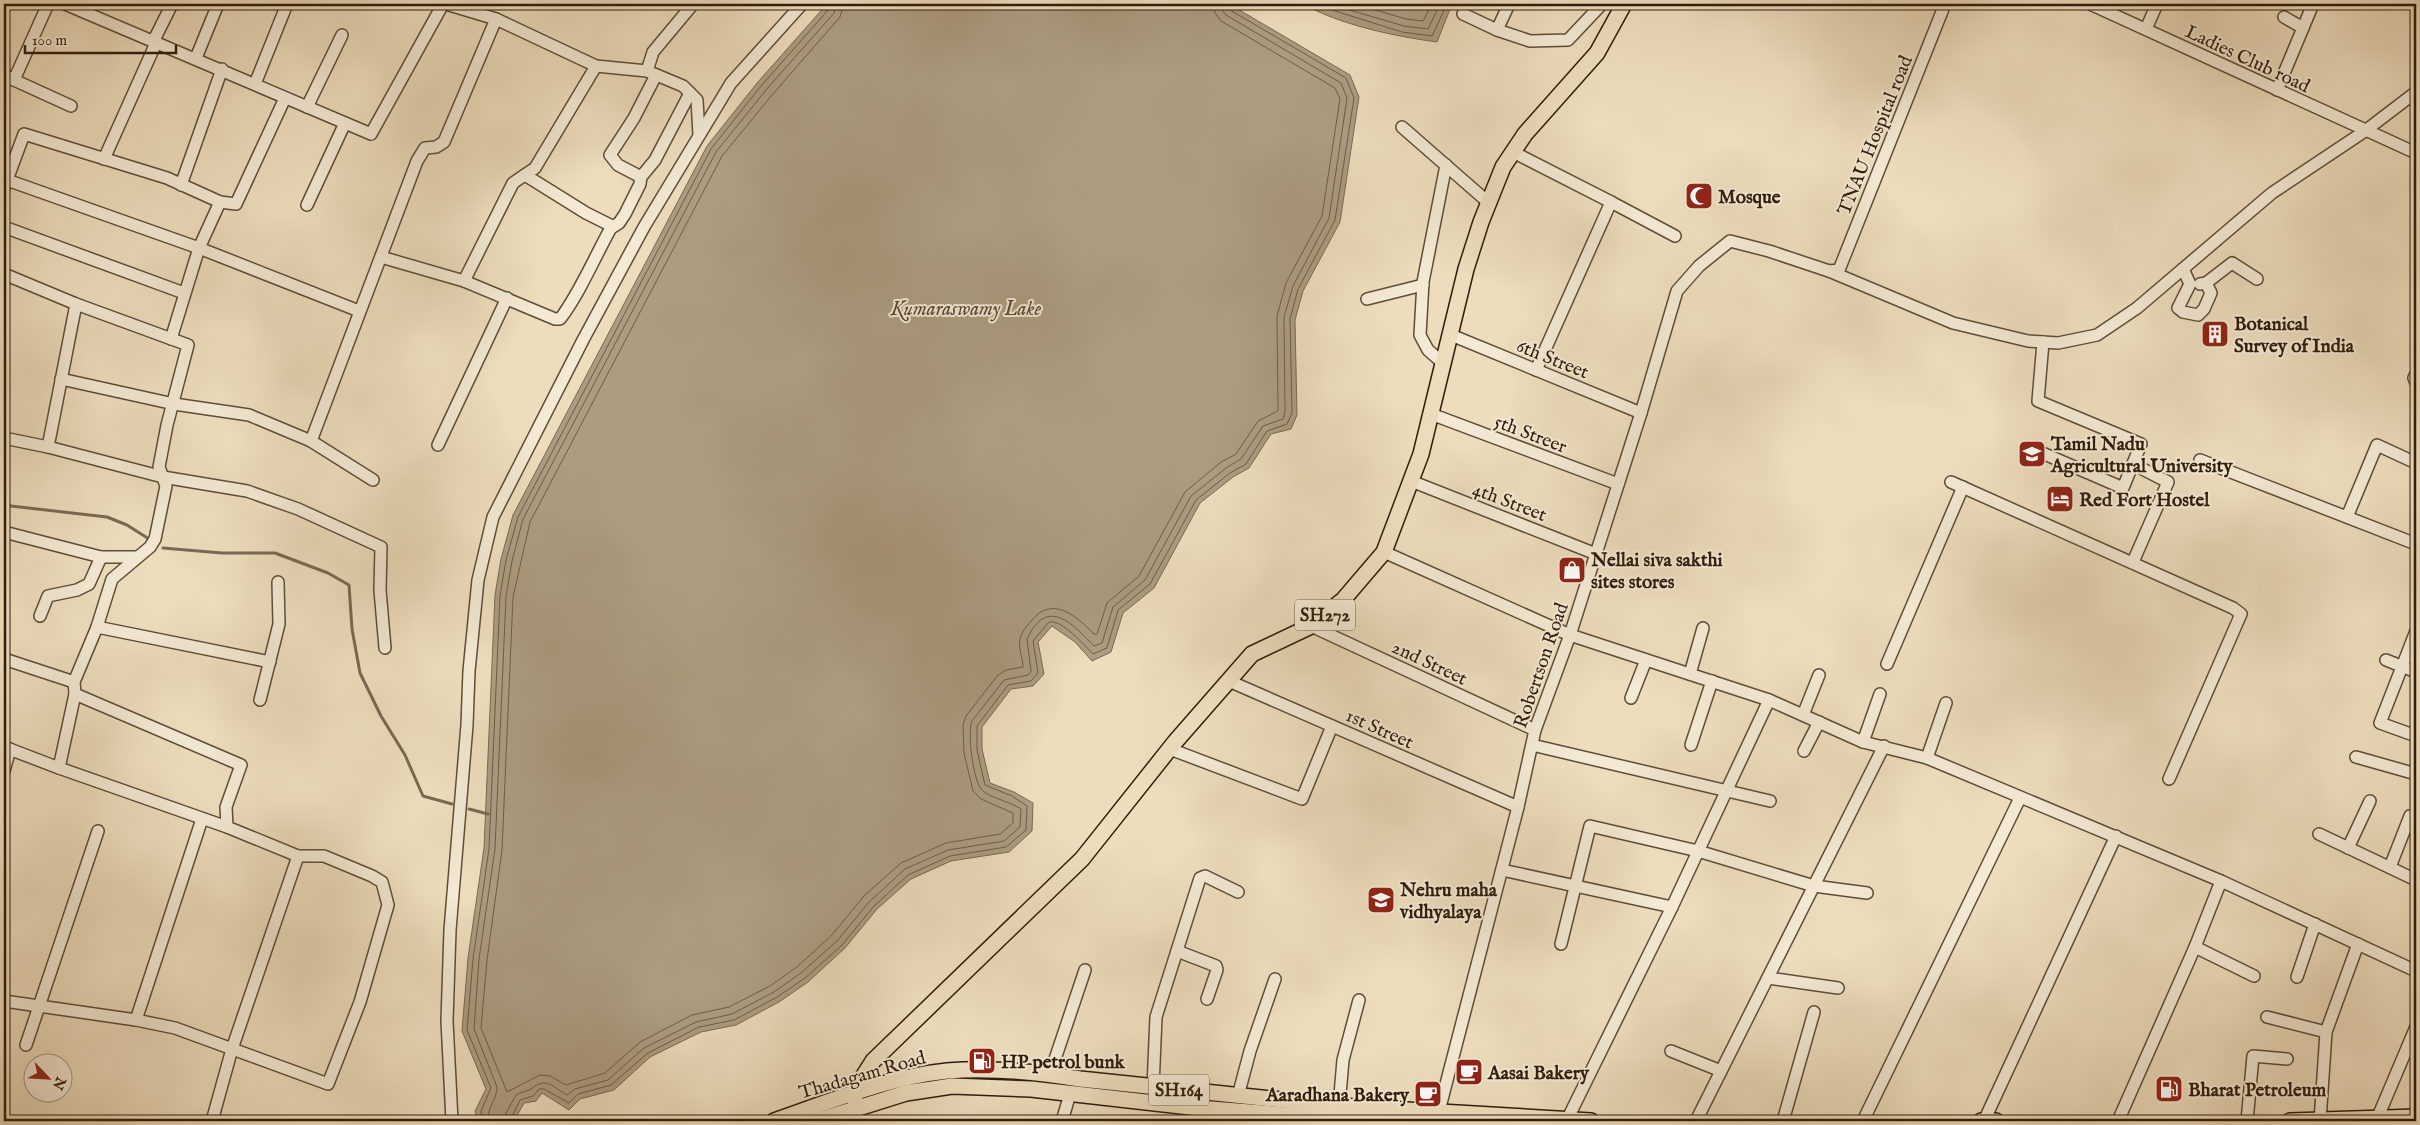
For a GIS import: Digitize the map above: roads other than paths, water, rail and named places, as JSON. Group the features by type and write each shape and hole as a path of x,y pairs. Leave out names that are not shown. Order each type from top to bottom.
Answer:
{"main road":[{"name":"SH272","path":"855,1101 873,1061 1082,859 1170,749 1252,654 1311,626 1343,600 1384,552 1421,454 1466,269 1503,166 1525,134 1597,53 1624,4"},
{"name":"Thadagam Road","path":"774,1121 855,1101 947,1071 1000,1070 1434,1116 1591,1121"},
{"name":"Thadagam Road","path":"817,1121 855,1101 952,1086 1031,1089 1199,1108 1360,1121"},
{"path":"2290,1121 2416,1117"},
{"path":"1983,1121 1996,1121"}],"street":[{"path":"48,4 9,77 71,106"},
{"path":"65,4 154,43 222,69 371,134 444,4 496,19 596,66 652,73 683,86 697,100 699,135"},
{"path":"104,159 172,4"},
{"path":"196,58 218,4"},
{"path":"255,84 287,4"},
{"path":"641,177 618,165 610,155 634,118 652,73 653,52 693,4"},
{"path":"452,1121 448,1021 450,930 467,725 469,671 477,589 493,517 644,227 699,135 732,82 802,4"},
{"path":"1497,30 1509,4"},
{"path":"1464,14 1497,30 1530,41 1568,40 1602,4"},
{"name":"TNAU Hospital road","path":"1829,271 1839,270 1945,4"},
{"name":"Ladies Club road","path":"2090,4 2416,153"},
{"path":"2146,30 2157,4"},
{"path":"2277,90 2313,4"},
{"path":"2284,17 2303,28"},
{"path":"311,440 417,162 425,148 436,147 444,142 496,19"},
{"path":"308,107 342,35"},
{"path":"464,281 513,183 534,168 596,66"},
{"path":"181,185 222,69"},
{"path":"1829,271 1953,323 2028,341 2058,343 2097,335 2137,308 2272,193 2365,131 2416,92"},
{"path":"381,257 464,281 560,319 572,303 581,281 611,228 619,224 640,184 641,177 655,160 690,93"},
{"path":"285,98 236,204 220,202 181,185 24,134 5,184 199,248 359,310"},
{"path":"307,205 345,123"},
{"path":"1402,127 1489,202"},
{"path":"1513,152 1676,236"},
{"path":"1444,364 1428,350 1420,335 1423,286 1446,165"},
{"path":"525,175 611,228"},
{"path":"171,339 199,248 220,202"},
{"path":"1536,370 1611,202"},
{"path":"4,227 184,293"},
{"name":"Robertson Road","path":"1434,1116 1502,870 1535,730 1570,635 1641,413 1677,291 1699,266 1730,241 1769,250 1829,271"},
{"path":"2190,284 2206,283 2232,263 2256,279"},
{"path":"2183,269 2190,284"},
{"path":"4,274 76,304 188,344 159,468 166,486 155,538 150,547 112,579 96,627 74,682 75,694 59,768"},
{"path":"2190,284 2178,308 2183,312 2198,315 2204,309 2211,293 2206,283"},
{"path":"1367,299 1423,286"},
{"path":"438,445 507,298"},
{"path":"48,447 76,304"},
{"name":"6th Street","path":"1451,335 1641,413"},
{"path":"2040,452 2123,488 2141,444 2038,401 2043,342"},
{"path":"2416,374 2414,378 2416,384"},
{"path":"61,379 174,404 249,416 311,440 373,480"},
{"name":"5th Streer","path":"1431,414 1618,484"},
{"path":"4,438 48,447 163,477 247,491 298,509 381,548 380,590 385,648"},
{"path":"2347,517 2377,445 2416,463"},
{"path":"2200,460 2416,544"},
{"path":"2133,464 2168,482 2133,562"},
{"name":"4th Street","path":"1411,481 1596,554"},
{"path":"1951,482 2133,562 2232,608 2241,614 2169,780"},
{"path":"1887,664 1963,488"},
{"path":"4,532 101,557 137,557"},
{"path":"1384,552 1570,635 1769,700 1863,742 1927,758 2221,881 2416,971"},
{"path":"40,616 48,596 77,590 89,584 101,557"},
{"path":"260,700 280,624 278,582"},
{"name":"2nd Street","path":"1311,626 1535,730"},
{"path":"96,627 270,662"},
{"path":"1690,674 1703,628"},
{"path":"2416,631 2380,723 2416,736"},
{"path":"4,659 74,682"},
{"path":"1631,698 1646,660"},
{"path":"2386,660 2416,672"},
{"path":"1802,715 1819,675"},
{"name":"1st Street","path":"1228,681 1518,807"},
{"path":"1691,745 1712,681"},
{"path":"75,694 241,765 226,807 227,827"},
{"path":"1863,742 1880,694"},
{"path":"1567,1120 1672,907 1769,700"},
{"path":"1927,758 1946,703"},
{"path":"1804,752 1818,722"},
{"path":"1170,749 1302,799 1332,726"},
{"path":"1532,745 1770,801"},
{"path":"1696,1121 1884,746"},
{"path":"4,771 7,748 227,827 298,856 324,856 382,882 388,906 360,1002 328,1084 175,1028 136,1020 4,1001"},
{"path":"2356,757 2416,774"},
{"path":"1863,1121 2020,798"},
{"path":"2348,848 2370,801"},
{"path":"2390,867 2410,816 2416,816"},
{"path":"136,1020 202,819"},
{"path":"1561,944 1590,826 1698,851 1814,886 1867,893"},
{"path":"26,1045 41,1006 98,831"},
{"path":"2319,834 2414,879 2416,866"},
{"path":"1983,1121 2116,836"},
{"path":"212,1121 232,1049 298,856"},
{"path":"1502,870 1672,907"},
{"path":"1153,1087 1156,1017 1202,876 1238,892"},
{"path":"2118,1121 2195,947 2221,881"},
{"path":"2298,977 2316,924"},
{"path":"2320,1121 2326,1032 2358,944"},
{"path":"2195,947 2254,976"},
{"path":"1177,951 1216,966 1217,970 1207,999"},
{"path":"1050,1074 1085,970"},
{"path":"1768,978 1838,988"},
{"path":"1238,1096 1250,1051 1275,979"},
{"path":"1339,1106 1343,1060 1358,1000"},
{"path":"1784,1121 1814,1012"},
{"path":"2267,1017 2326,1032"},
{"path":"2377,1119 2416,1027"},
{"path":"1671,1051 1721,1071"},
{"path":"2247,1121 2253,1056 2287,1059"},
{"path":"1062,1121 1070,1094"}],"water":[{"name":"Kumaraswamy Lake","path":"827,4 1229,4 1350,75 1359,97 1340,222 1303,291 1295,320 1297,415 1291,429 1271,434 1249,468 1233,477 1200,503 1154,588 1123,613 1111,652 1092,661 1075,642 1052,626 1038,642 1044,674 1033,686 1011,689 982,727 982,749 990,783 1014,792 1033,803 1032,831 1009,852 951,861 911,879 877,909 845,948 808,982 779,1002 736,1025 701,1032 650,1057 614,1090 580,1099 569,1110 542,1093 536,1101 524,1103 514,1121 477,1121 475,1111 486,1089 462,1031 468,958 484,848 495,595 501,559 513,515 707,146 757,83"},
{"path":"1303,4 1452,4 1437,42 1350,24"}],"waterway":[{"path":"4,503 11,506 107,517 127,525 149,539"},
{"path":"163,548 222,553 275,553 328,573 349,585 352,629 360,673 381,716 405,755 423,796 452,804"},
{"path":"469,809 488,814"}],"place":[{"name":"Mosque","path":"1699,196"},
{"name":"Botanical Survey of India","path":"2215,334"},
{"name":"Tamil Nadu Agricultural University","path":"2032,454"},
{"name":"Red Fort Hostel","path":"2060,499"},
{"name":"Nellai siva sakthi sites stores","path":"1572,570"},
{"name":"Nehru maha vidhyalaya","path":"1381,900"},
{"name":"HP petrol bunk","path":"982,1061"},
{"name":"Aasai Bakery","path":"1469,1072"},
{"name":"Bharat Petroleum","path":"2169,1089"},
{"name":"Aaradhana Bakery","path":"1428,1094"}]}
